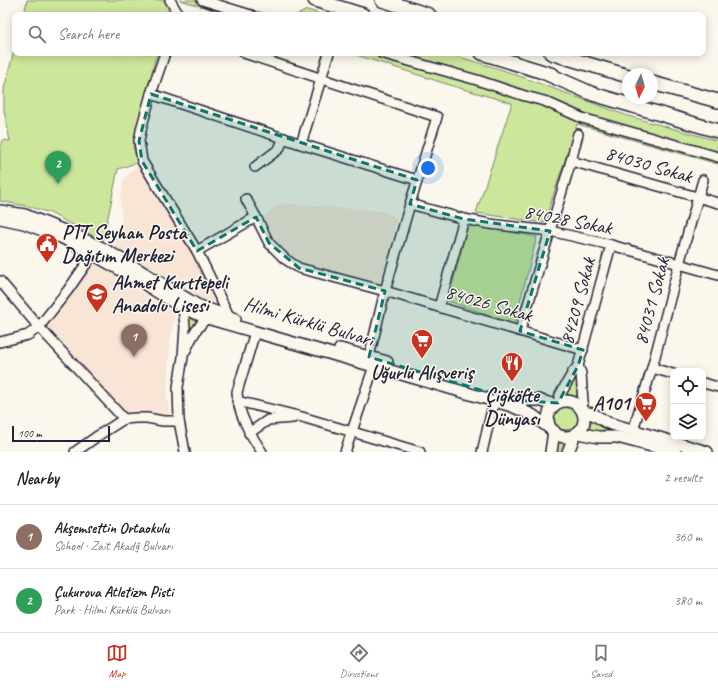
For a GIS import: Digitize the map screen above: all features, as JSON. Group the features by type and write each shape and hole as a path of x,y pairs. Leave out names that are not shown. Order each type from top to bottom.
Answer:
{"highway":[{"path":"315,0 353,12"},
{"path":"382,0 420,12"},
{"path":"491,56 622,96"},
{"path":"561,56 622,74"},
{"path":"545,73 593,94 718,132"},
{"path":"658,84 718,101"},
{"path":"672,88 687,89 718,96"},
{"path":"650,104 718,124"}],"main road":[{"name":"Hilmi Kürklü Bulvarı","path":"0,211 25,215 104,249 197,305 230,318 512,406 532,415 552,430"},
{"name":"Hilmi Kürklü Bulvarı","path":"0,218 24,223 61,238 93,254 183,308 207,318 254,332 466,386 514,400 538,400 557,404"},
{"path":"551,452 552,430 548,417 550,411 557,404 564,401 576,403 582,411 584,418 584,423 581,428 576,433 567,437 562,436 552,430"},
{"path":"582,411 593,414 608,423 707,452"},
{"path":"568,452 576,433"},
{"path":"576,433 599,437 617,437 675,452"}],"street":[{"path":"170,0 176,12"},
{"path":"202,0 242,12"},
{"path":"164,56 150,94 142,126 139,141 142,161 198,251 230,318"},
{"path":"253,56 437,117 385,291 372,362 345,452"},
{"path":"301,144 328,56"},
{"path":"392,56 544,101 582,118 718,157"},
{"path":"150,94 301,144 417,180"},
{"path":"520,332 578,134"},
{"path":"255,167 279,149 284,138"},
{"name":"84030 Sokak","path":"571,161 718,202"},
{"name":"84031 Sokak","path":"632,430 652,368 703,180"},
{"name":"84026 Sokak","path":"246,199 268,243 299,268 385,291 583,350"},
{"name":"84028 Sokak","path":"410,204 464,219 490,224 550,231 611,245 718,275"},
{"path":"198,251 256,217"},
{"path":"439,307 464,219"},
{"name":"84209 Sokak","path":"578,366 611,245"},
{"path":"0,342 28,335 39,327 68,290 93,254"},
{"path":"0,281 39,327 124,419"},
{"path":"183,308 184,327 178,387 179,421 185,452"},
{"path":"182,357 199,325 207,318"},
{"path":"254,332 237,392 237,401 249,433 262,452"},
{"path":"557,404 560,395 578,366 581,373 583,402 582,411"},
{"path":"652,368 670,373"},
{"path":"706,384 718,388"},
{"path":"237,401 302,417 420,452"},
{"path":"482,452 494,401"},
{"path":"249,433 268,420 302,417"},
{"path":"75,452 124,419 147,418 163,421 179,421"}],"highlighted area":[{"path":"151,94 417,180 410,204 464,219 550,231 520,331 583,350 578,366 558,403 514,400 369,357 385,291 299,268 269,243 256,217 197,251 142,161 139,141"}],"shaded area":[{"path":"139,162 193,252 214,293 213,302 197,298 113,246 122,219 120,203 123,181"},
{"path":"282,203 381,211 397,218 381,284 304,263 288,253 273,236 264,218 267,213"},
{"path":"90,260 175,313 170,342 168,373 167,396 170,422 122,417 42,327"}],"green space":[{"path":"27,0 165,0 169,6 168,12 25,12"},
{"path":"180,0 212,0 260,12 220,12"},
{"path":"307,10 314,12 303,12"},
{"path":"13,56 156,56 135,134 133,148 139,162 118,169 103,241 50,213 31,207 0,201 0,148 2,140 10,141 4,110 4,89"},
{"path":"359,56 456,56 503,70 628,116 718,141 718,164 577,124 544,223 476,213 512,103"},
{"path":"468,224 537,237 514,324 448,301"},
{"path":"190,317 197,320 188,335"},
{"path":"577,373 577,397 566,394"},
{"path":"566,406 575,409 578,418 575,427 566,430 557,427 554,418 557,409"},
{"path":"591,419 692,452 686,452 618,433 590,430"},
{"path":"556,441 567,443 563,452 555,452"}],"place":[{"name":"Çukurova Atletizm Pisti","path":"58,184"},
{"name":"PTT Seyhan Posta Dağıtım Merkezi","path":"47,264"},
{"name":"Ahmet Kurttepeli Anadolu Lisesi","path":"97,314"},
{"name":"Akşemsettin Ortaokulu","path":"134,357"},
{"name":"Uğurlu Alışveriş","path":"422,360"},
{"name":"Çiğköfte Dünyası","path":"512,382"},
{"name":"A101","path":"646,422"}]}
